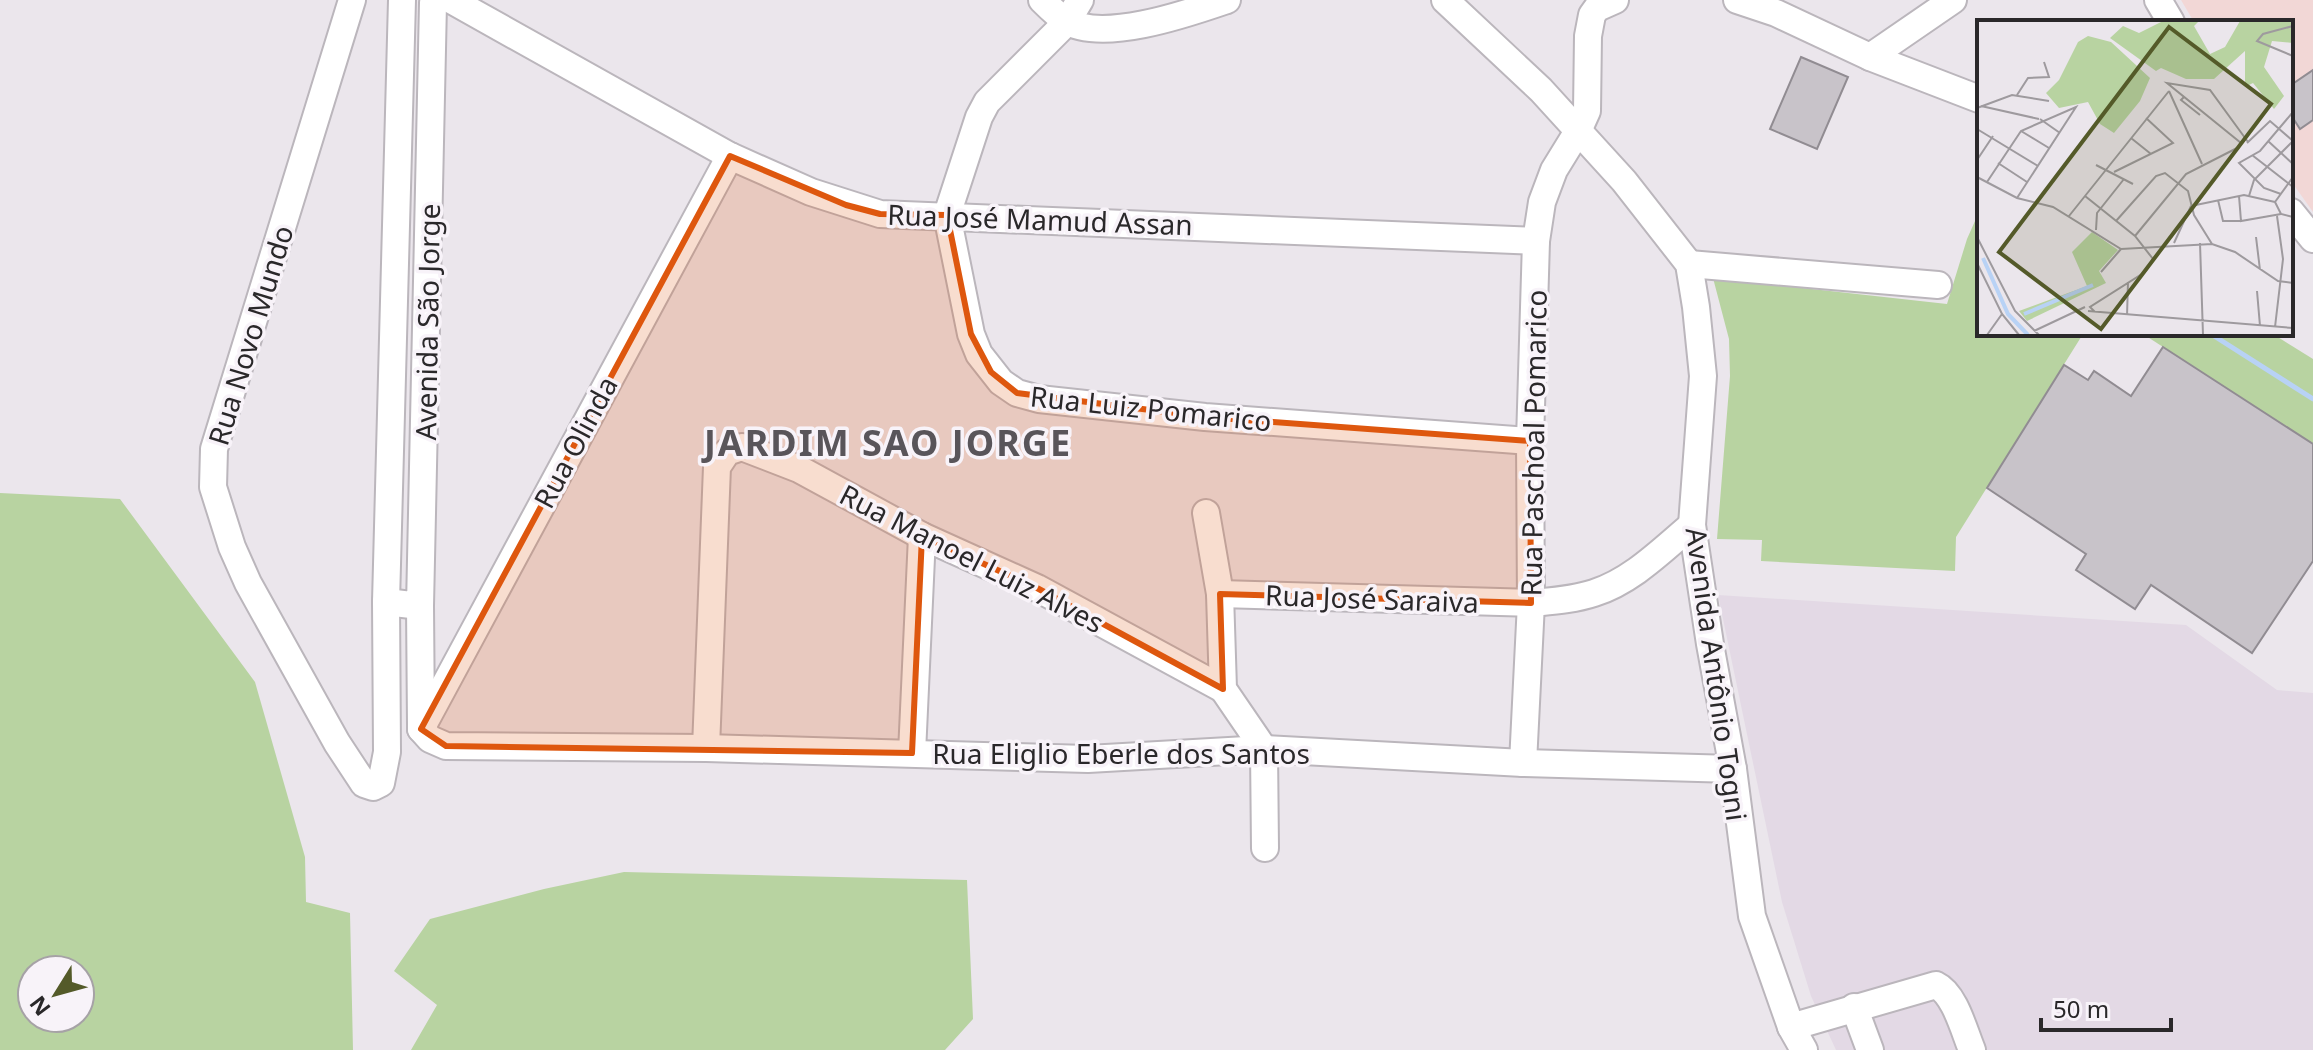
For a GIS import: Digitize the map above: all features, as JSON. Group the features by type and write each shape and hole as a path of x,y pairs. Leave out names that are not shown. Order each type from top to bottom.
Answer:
{"street":[{"name":"Rua Novo Mundo","path":"352,0 214,449 212,468 213,487 232,547 248,583 337,743 364,784 373,787 381,783 387,752"},
{"name":"Avenida São Jorge","path":"387,752 386,602 402,0 415,7 439,1 420,606 421,729"},
{"path":"1042,0 1119,29 1152,23 1227,0"},
{"name":"Avenida Antônio Togni","path":"1445,0 1541,90 1624,181 1689,264 1703,376 1692,525 1733,769 1752,916 1791,1027 1804,1050"},
{"name":"Rua Paschoal Pomarico","path":"1523,763 1531,603 1530,441 1536,241 1542,202 1554,170 1587,111 1588,36 1592,15 1597,8 1615,0"},
{"path":"1737,0 1776,13 1870,57 1977,98"},
{"path":"1870,57 1953,0"},
{"path":"2158,0 2170,20"},
{"name":"Rua José Mamud Assan","path":"439,1 730,156 811,192 880,214 1536,241"},
{"path":"947,215 979,117 987,102 1074,11"},
{"name":"Rua Olinda","path":"421,729 730,156"},
{"path":"2293,214 2313,239"},
{"name":"Rua Luiz Pomarico","path":"947,215 971,334 991,372 1017,393 1039,399 1205,417 1530,441"},
{"path":"2293,239 2313,252"},
{"path":"1689,264 1938,285"},
{"name":"Rua Manoel Luiz Alves","path":"706,748 717,467 727,452 742,447 799,469 922,536 1037,588 1223,689"},
{"path":"1206,513 1220,594 1223,689 1264,749 1265,848"},
{"name":"Rua José Saraiva","path":"1220,594 1531,603 1569,600 1614,585 1692,525"},
{"path":"912,753 922,536"},
{"path":"386,602 420,606"},
{"name":"Rua Eliglio Eberle dos Santos","path":"421,729 430,739 446,746 706,748 1088,759 1264,749 1523,763 1733,769"},
{"path":"1791,1027 1939,985 1950,1000 1972,1050"},
{"path":"1854,1007 1870,1050"}],"highlighted area":[{"path":"730,156 846,205 880,214 947,215 971,334 991,372 1017,393 1205,417 1530,441 1531,603 1220,594 1223,689 1037,588 922,536 912,753 446,746 421,729"}],"shaded area":[{"path":"2181,0 2313,0 2313,212 2293,184 2293,20 2193,20"},
{"path":"1718,595 2186,625 2277,690 2313,693 2313,1050 1836,1050 1811,996 1782,902"}],"green space":[{"path":"1977,216 1977,336 2082,336 1956,537 1955,571 1761,561 1762,540 1717,539 1730,376 1729,339 1713,278 1947,304"},
{"path":"2146,336 2276,336 2313,359 2313,444"},
{"path":"0,493 120,499 255,682 305,857 306,902 350,913 353,1050 0,1050"},
{"path":"624,872 967,880 973,1019 945,1050 411,1050 437,1005 394,971 430,919"}],"building":[{"path":"1801,57 1848,77 1817,149 1770,129"},
{"path":"2313,70 2313,120 2300,129 2293,118 2293,84"},
{"path":"2163,347 2313,444 2313,561 2252,653 2151,585 2135,609 2076,570 2086,554 1987,488 2064,365 2088,380 2094,371 2131,396"}],"waterway":[{"path":"2214,336 2313,399"}],"district":[{"name":"JARDIM SAO JORGE","path":"888,442"}]}
